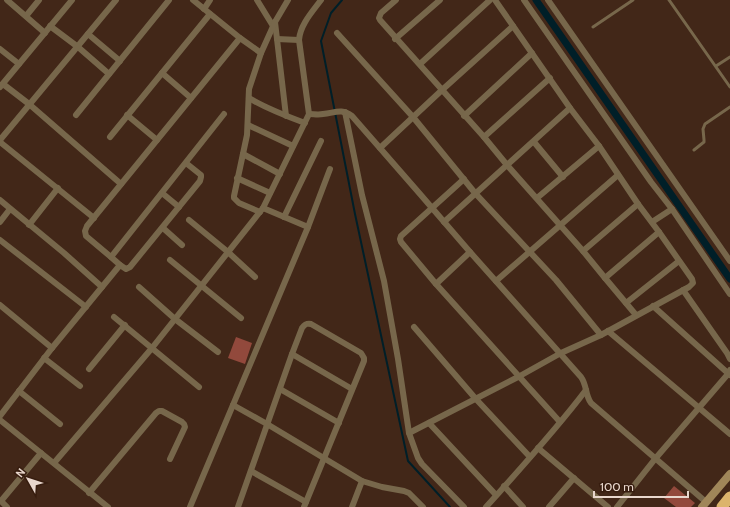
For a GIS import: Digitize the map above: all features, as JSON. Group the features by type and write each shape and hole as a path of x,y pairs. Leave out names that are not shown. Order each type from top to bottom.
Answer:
{"highway":[{"path":"722,507 730,497"}],"main road":[{"path":"704,504 730,474"}],"street":[{"path":"7,0 45,33"},
{"path":"26,16 39,0"},
{"path":"72,0 1,86 29,104 122,184"},
{"path":"94,218 0,141 116,0"},
{"path":"76,115 169,0"},
{"path":"193,0 261,53"},
{"path":"204,9 210,0"},
{"path":"257,0 274,24 286,116"},
{"path":"288,0 274,24 261,53 249,89 247,135 234,198 239,203 284,217 308,227"},
{"path":"54,463 152,348 261,210 309,114 299,34 302,27 321,0"},
{"path":"396,0 381,13 379,18 395,39 420,64 583,251 636,315"},
{"path":"395,39 440,0"},
{"path":"420,64 490,0"},
{"path":"409,433 518,377 560,353 601,335 693,283 599,146 570,108 495,0"},
{"path":"524,0 651,182 672,209 730,294"},
{"path":"548,0 730,261"},
{"path":"110,137 210,14"},
{"path":"50,26 78,47 109,74"},
{"path":"380,148 513,26"},
{"path":"337,33 413,117 475,193 556,280 601,335"},
{"path":"88,34 120,61"},
{"path":"186,163 202,177 130,267 126,269 120,265 85,234 85,229 240,38"},
{"path":"277,39 299,40"},
{"path":"0,48 19,64"},
{"path":"464,116 532,53"},
{"path":"162,73 191,98"},
{"path":"484,137 550,78"},
{"path":"249,98 286,116 305,122"},
{"path":"444,222 570,108"},
{"path":"309,114 324,114 343,111 352,116 581,377 584,381 588,400 704,504"},
{"path":"343,111 362,195 384,281 409,433 418,458 422,464 464,507"},
{"path":"111,257 224,114"},
{"path":"127,115 157,140"},
{"path":"248,125 293,146"},
{"path":"284,217 321,141"},
{"path":"534,142 563,177"},
{"path":"537,198 599,146"},
{"path":"243,154 280,174"},
{"path":"190,507 308,227 330,169"},
{"path":"496,281 618,175"},
{"path":"237,178 270,193"},
{"path":"464,179 402,236 400,239 402,245 518,377 560,422"},
{"path":"29,225 58,188"},
{"path":"162,194 179,206"},
{"path":"0,200 64,253 102,287"},
{"path":"583,251 638,204"},
{"path":"0,222 10,209"},
{"path":"652,222 672,209"},
{"path":"189,220 228,252 255,277"},
{"path":"162,228 182,245"},
{"path":"605,278 659,232"},
{"path":"0,240 86,307"},
{"path":"436,284 470,252"},
{"path":"170,260 241,318"},
{"path":"626,303 679,261"},
{"path":"0,416 44,358 120,265"},
{"path":"138,287 175,319 218,352"},
{"path":"683,290 727,352 730,359"},
{"path":"0,305 52,348"},
{"path":"617,507 655,459 729,373 653,306"},
{"path":"114,317 199,387"},
{"path":"238,507 302,328 308,323 363,355 364,361 305,505 252,471"},
{"path":"88,369 125,326"},
{"path":"414,327 475,398 530,457"},
{"path":"608,331 730,434"},
{"path":"292,354 352,389"},
{"path":"44,358 80,386"},
{"path":"280,389 339,423"},
{"path":"486,507 572,409 586,390"},
{"path":"19,391 60,424"},
{"path":"233,405 268,424 362,481 409,493 423,507"},
{"path":"89,493 159,411 162,411 182,422 185,427 170,459"},
{"path":"0,420 108,507"},
{"path":"429,423 496,496"},
{"path":"538,448 608,507"},
{"path":"7,507 0,501 41,453"},
{"path":"549,507 574,478"},
{"path":"352,507 362,481"},
{"path":"504,486 523,507"}],"lane":[{"path":"593,27 633,0"},
{"path":"669,0 730,87"},
{"path":"716,66 730,57"},
{"path":"694,150 704,142 702,129 705,124 730,107"}],"building":[{"path":"236,337 252,343 245,364 228,358"},
{"path":"674,486 695,503 691,507 676,507 664,498"}],"waterway":[{"path":"342,0 331,13 321,41 355,214 408,461 450,507"},
{"path":"536,0 730,279"}]}
